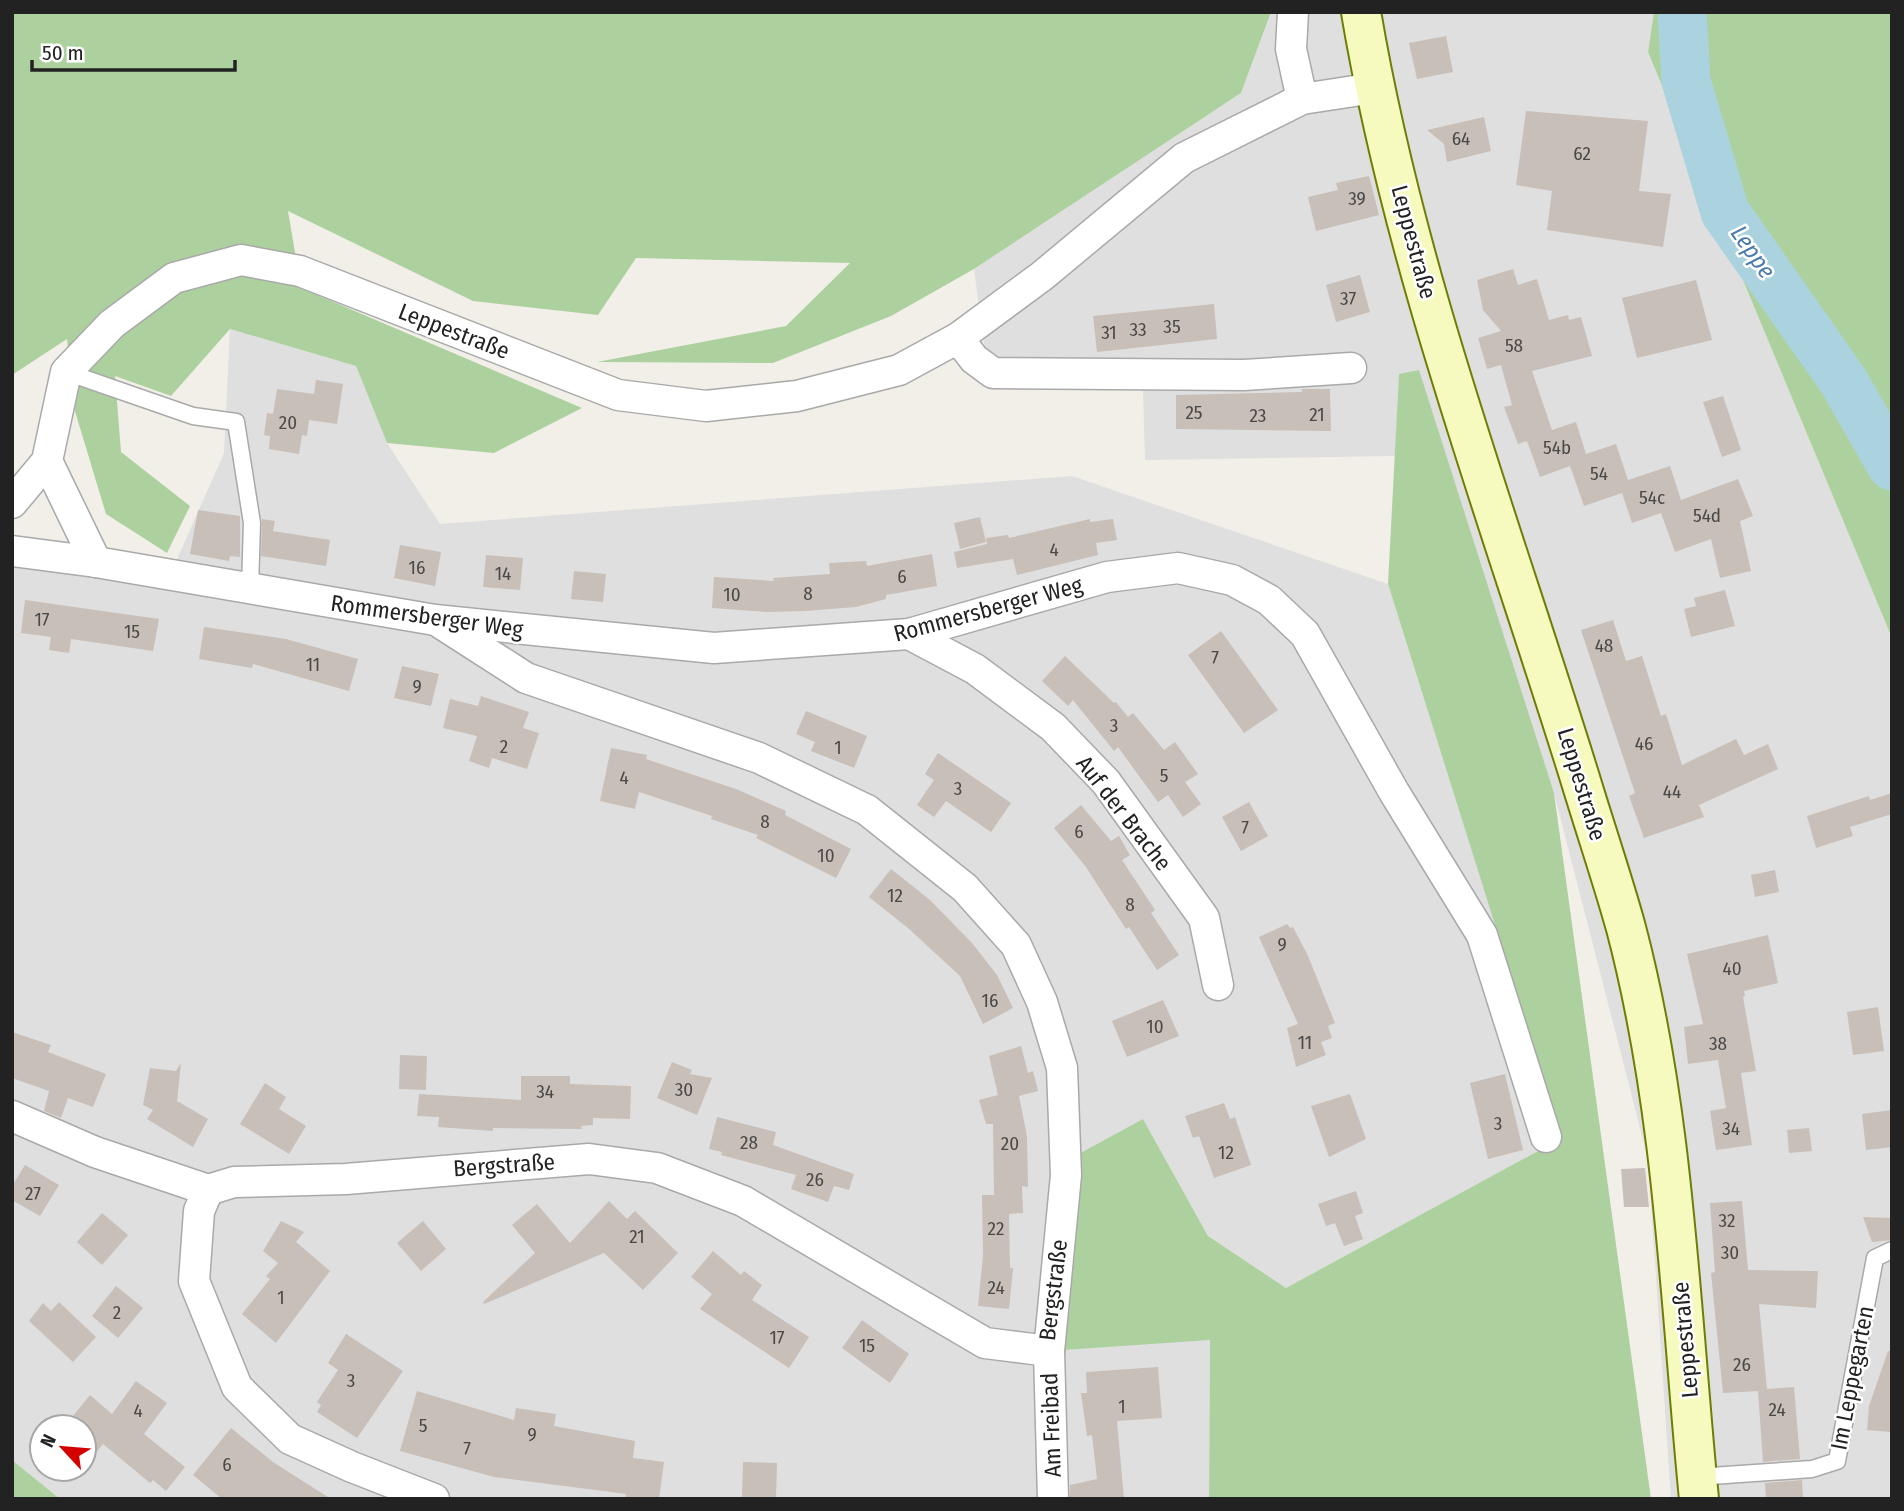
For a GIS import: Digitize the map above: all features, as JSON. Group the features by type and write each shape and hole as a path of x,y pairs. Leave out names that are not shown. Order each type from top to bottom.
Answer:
{"main road":[{"name":"Leppestraße","path":"1361,12 1374,88 1448,366 1626,927 1651,1040 1669,1174 1698,1488"}],"street":[{"path":"1293,12 1291,49 1303,99"},
{"name":"Leppestraße","path":"66,372 112,324 174,278 241,260 300,271 618,395 705,406 797,396 899,370 958,338 1042,276 1184,158 1303,99 1374,88"},
{"path":"958,338 975,359 993,373 1244,375 1351,368"},
{"path":"12,503 47,461 66,372"},
{"path":"47,461 96,562"},
{"name":"Rommersberger Weg","path":"12,551 96,562 435,620 713,648 909,634 1107,577 1178,568 1232,580 1269,600 1306,634 1394,792 1482,935 1546,1137"},
{"name":"Bergstraße","path":"208,1189 234,1182 346,1179 589,1159 657,1168 743,1201 985,1343 1049,1351 1066,1175 1062,1068 1042,1002 1016,945 965,888 867,810 759,758 526,678 435,620"},
{"name":"Auf der Brache","path":"909,634 975,669 1042,719 1106,782 1204,918 1218,985"},
{"path":"12,1116 96,1152 208,1189 199,1211 194,1281 237,1387 290,1438 352,1467 434,1499"},
{"name":"Am Freibad","path":"1049,1351 1054,1499"}],"lane":[{"path":"66,372 192,416 236,422 252,523 250,588"},
{"name":"Im Leppegarten","path":"1698,1488 1812,1469 1837,1461 1875,1258 1892,1250"}],"shaded area":[{"path":"1271,12 1654,12 1648,52 1892,638 1892,1499 1671,1499 1648,1159 1554,793 1399,374 1395,456 1145,460 1143,390 989,381 974,269 1241,93"},
{"path":"230,329 356,366 387,443 440,524 1072,476 1388,584 1563,1138 1286,1288 1208,1236 1143,1119 1049,1351 1210,1339 1209,1499 60,1499 40,1483 98,1483 98,1413 28,1413 28,1473 12,1460 12,568 174,566 224,453"}],"green space":[{"path":"12,12 1271,12 1241,93 974,269 891,316 773,363 597,362 786,326 850,263 636,258 598,315 473,301 288,211 301,288 582,408 494,453 387,443 356,366 230,329 171,396 115,376 121,452 190,506 167,553 106,514 74,408 67,339 12,375"},
{"path":"1654,12 1892,12 1892,638 1648,52"},
{"path":"1419,370 1554,793 1651,1499 1209,1499 1210,1340 1049,1351 1066,1161 1143,1119 1208,1236 1286,1288 1562,1138 1388,584 1399,374"},
{"path":"12,1460 28,1473 28,1483 40,1483 60,1499 12,1499"}],"building":[{"path":"1446,36 1453,72 1417,79 1409,43"},
{"path":"1526,111 1648,121 1639,191 1671,194 1663,247 1547,230 1552,191 1516,185"},
{"path":"1484,117 1491,151 1447,162 1444,144 1427,130"},
{"path":"1369,176 1379,215 1316,231 1308,197 1338,190 1336,183"},
{"path":"1513,269 1518,285 1537,279 1549,320 1568,315 1569,320 1581,317 1592,356 1532,371 1552,430 1576,422 1586,454 1616,444 1628,480 1670,466 1681,500 1738,479 1753,516 1740,521 1751,571 1720,578 1711,539 1675,552 1661,513 1632,523 1622,493 1584,506 1570,466 1540,477 1527,441 1518,444 1504,407 1512,405 1501,365 1487,369 1478,338 1501,331 1483,310 1477,280"},
{"path":"1360,275 1370,312 1336,322 1326,285"},
{"path":"1696,280 1712,340 1637,358 1622,298"},
{"path":"1214,304 1217,339 1097,352 1093,316"},
{"path":"316,380 343,384 337,424 309,420 307,436 302,435 299,454 269,449 270,436 264,435 267,413 273,414 277,389 314,394"},
{"path":"1302,389 1330,389 1331,431 1176,429 1176,395 1302,392"},
{"path":"1723,396 1741,450 1722,457 1703,402"},
{"path":"198,510 240,516 240,557 230,556 229,561 190,554"},
{"path":"980,517 986,542 960,549 954,523"},
{"path":"262,519 275,521 273,531 330,540 326,566 261,556"},
{"path":"1090,519 1090,522 1113,519 1117,540 1096,543 1098,555 1017,575 1013,559 957,568 954,552 987,544 986,538 1008,535 1009,538"},
{"path":"400,545 441,552 435,586 394,578"},
{"path":"932,554 937,586 886,595 886,599 856,607 767,612 712,608 714,577 774,581 773,578 830,574 829,563 866,561 867,566"},
{"path":"486,555 523,558 520,590 483,587"},
{"path":"574,571 606,574 603,602 571,599"},
{"path":"1725,590 1735,626 1691,637 1684,609 1696,606 1694,598"},
{"path":"25,600 159,619 153,651 71,639 69,653 49,650 51,637 21,633"},
{"path":"1613,620 1626,661 1642,656 1661,716 1666,714 1682,765 1736,739 1744,755 1768,744 1778,769 1699,805 1704,817 1644,838 1629,796 1635,793 1581,630"},
{"path":"204,627 286,639 358,659 349,691 253,664 252,668 199,659"},
{"path":"1221,631 1278,710 1244,733 1188,655"},
{"path":"1065,656 1116,702 1128,717 1133,713 1164,750 1175,742 1198,774 1185,782 1201,804 1183,817 1168,795 1158,802 1118,747 1114,751 1073,700 1068,706 1042,681"},
{"path":"402,666 439,674 431,706 394,698"},
{"path":"481,696 529,712 523,728 539,733 527,769 492,758 489,768 469,761 477,736 443,728 450,699 478,706"},
{"path":"806,711 867,736 854,768 811,751 815,742 796,734"},
{"path":"611,748 647,755 646,759 736,789 786,811 785,815 851,849 836,878 756,838 758,835 711,819 712,816 639,792 635,809 600,801"},
{"path":"938,753 1011,803 991,832 946,801 934,817 917,805 934,780 925,774"},
{"path":"1892,793 1892,814 1850,827 1853,836 1816,848 1807,816 1869,796 1870,800"},
{"path":"1249,802 1268,836 1241,851 1222,817"},
{"path":"1081,805 1111,841 1119,836 1130,855 1122,860 1155,910 1151,913 1179,955 1157,970 1129,927 1126,929 1086,867 1054,828"},
{"path":"891,869 930,900 972,943 997,975 1013,1008 983,1024 960,976 908,928 869,897"},
{"path":"1775,870 1779,892 1755,897 1751,875"},
{"path":"1287,924 1290,928 1293,927 1308,956 1335,1023 1328,1026 1332,1038 1321,1042 1326,1055 1296,1067 1287,1028 1298,1024 1259,937"},
{"path":"1768,935 1778,983 1744,991 1743,997 1756,1071 1741,1073 1752,1145 1716,1150 1710,1111 1726,1108 1718,1060 1688,1064 1684,1027 1703,1024 1687,954"},
{"path":"1163,1000 1179,1036 1127,1057 1112,1021"},
{"path":"1878,1007 1884,1051 1853,1055 1847,1012"},
{"path":"12,1032 51,1045 48,1052 106,1074 93,1107 68,1098 61,1118 44,1111 49,1091 12,1078"},
{"path":"1021,1046 1028,1073 1033,1071 1038,1091 1019,1096 1027,1136 1028,1187 1022,1186 1023,1213 1009,1214 1010,1268 1013,1268 1009,1309 978,1306 983,1256 982,1195 994,1195 993,1124 986,1124 979,1100 998,1095 989,1056"},
{"path":"400,1055 427,1056 426,1090 399,1089"},
{"path":"672,1062 692,1070 690,1074 712,1078 697,1115 657,1098"},
{"path":"181,1063 177,1101 208,1119 193,1147 147,1119 153,1110 143,1105 150,1068 176,1071"},
{"path":"1505,1074 1523,1150 1488,1159 1470,1083"},
{"path":"521,1076 570,1076 570,1084 631,1086 630,1119 593,1118 593,1125 581,1126 582,1129 493,1128 493,1131 438,1127 439,1117 417,1116 419,1094 521,1100"},
{"path":"265,1083 286,1097 279,1109 306,1126 289,1154 240,1124"},
{"path":"1350,1094 1366,1139 1329,1157 1311,1106"},
{"path":"1224,1103 1230,1119 1235,1117 1251,1165 1214,1178 1199,1136 1193,1138 1185,1116"},
{"path":"1892,1110 1892,1147 1866,1150 1862,1114"},
{"path":"717,1117 776,1132 773,1145 854,1174 849,1190 834,1186 828,1202 791,1189 796,1175 721,1155 722,1152 709,1149"},
{"path":"1809,1128 1812,1151 1789,1153 1787,1130"},
{"path":"25,1165 59,1185 40,1216 12,1200 12,1186"},
{"path":"1645,1168 1649,1207 1624,1207 1621,1169"},
{"path":"1356,1191 1363,1213 1355,1216 1363,1239 1344,1246 1335,1223 1326,1226 1318,1204"},
{"path":"609,1201 627,1219 635,1211 678,1253 643,1290 604,1253 484,1304 483,1302 535,1253 512,1225 537,1204 570,1243"},
{"path":"1742,1201 1748,1270 1818,1271 1816,1308 1759,1304 1767,1389 1794,1387 1800,1459 1763,1462 1758,1391 1723,1393 1711,1273 1715,1272 1710,1203"},
{"path":"102,1213 128,1235 102,1265 77,1242"},
{"path":"1863,1217 1892,1218 1892,1240 1872,1242"},
{"path":"281,1221 304,1232 296,1242 330,1271 276,1343 242,1314 270,1279 266,1276 278,1263 263,1251"},
{"path":"423,1221 446,1249 421,1271 397,1243"},
{"path":"713,1251 741,1275 744,1271 762,1285 752,1300 809,1337 789,1368 700,1309 712,1294 691,1277"},
{"path":"116,1286 143,1308 118,1338 92,1316"},
{"path":"59,1302 96,1337 73,1362 29,1321 43,1303 51,1311"},
{"path":"862,1320 909,1354 890,1383 842,1348"},
{"path":"346,1334 403,1371 357,1438 317,1412 321,1405 317,1402 338,1370 328,1363"},
{"path":"1888,1351 1892,1351 1890,1432 1867,1430 1869,1406"},
{"path":"1158,1367 1162,1418 1117,1421 1124,1499 1070,1499 1070,1485 1097,1479 1092,1435 1087,1436 1081,1393 1087,1393 1086,1372"},
{"path":"136,1381 167,1403 144,1434 185,1467 166,1491 153,1480 150,1483 103,1444 98,1450 98,1413 75,1413 90,1395 112,1414"},
{"path":"417,1391 514,1420 516,1408 556,1414 554,1426 635,1441 633,1458 664,1462 659,1499 625,1499 626,1494 494,1477 400,1451"},
{"path":"231,1428 273,1462 331,1499 222,1499 193,1475"},
{"path":"743,1462 777,1463 776,1499 742,1499"},
{"path":"1802,1480 1803,1499 1766,1499 1765,1483"}],"waterway":[{"name":"Leppe","path":"1682,12 1686,81 1725,212 1844,382 1892,466"}]}
